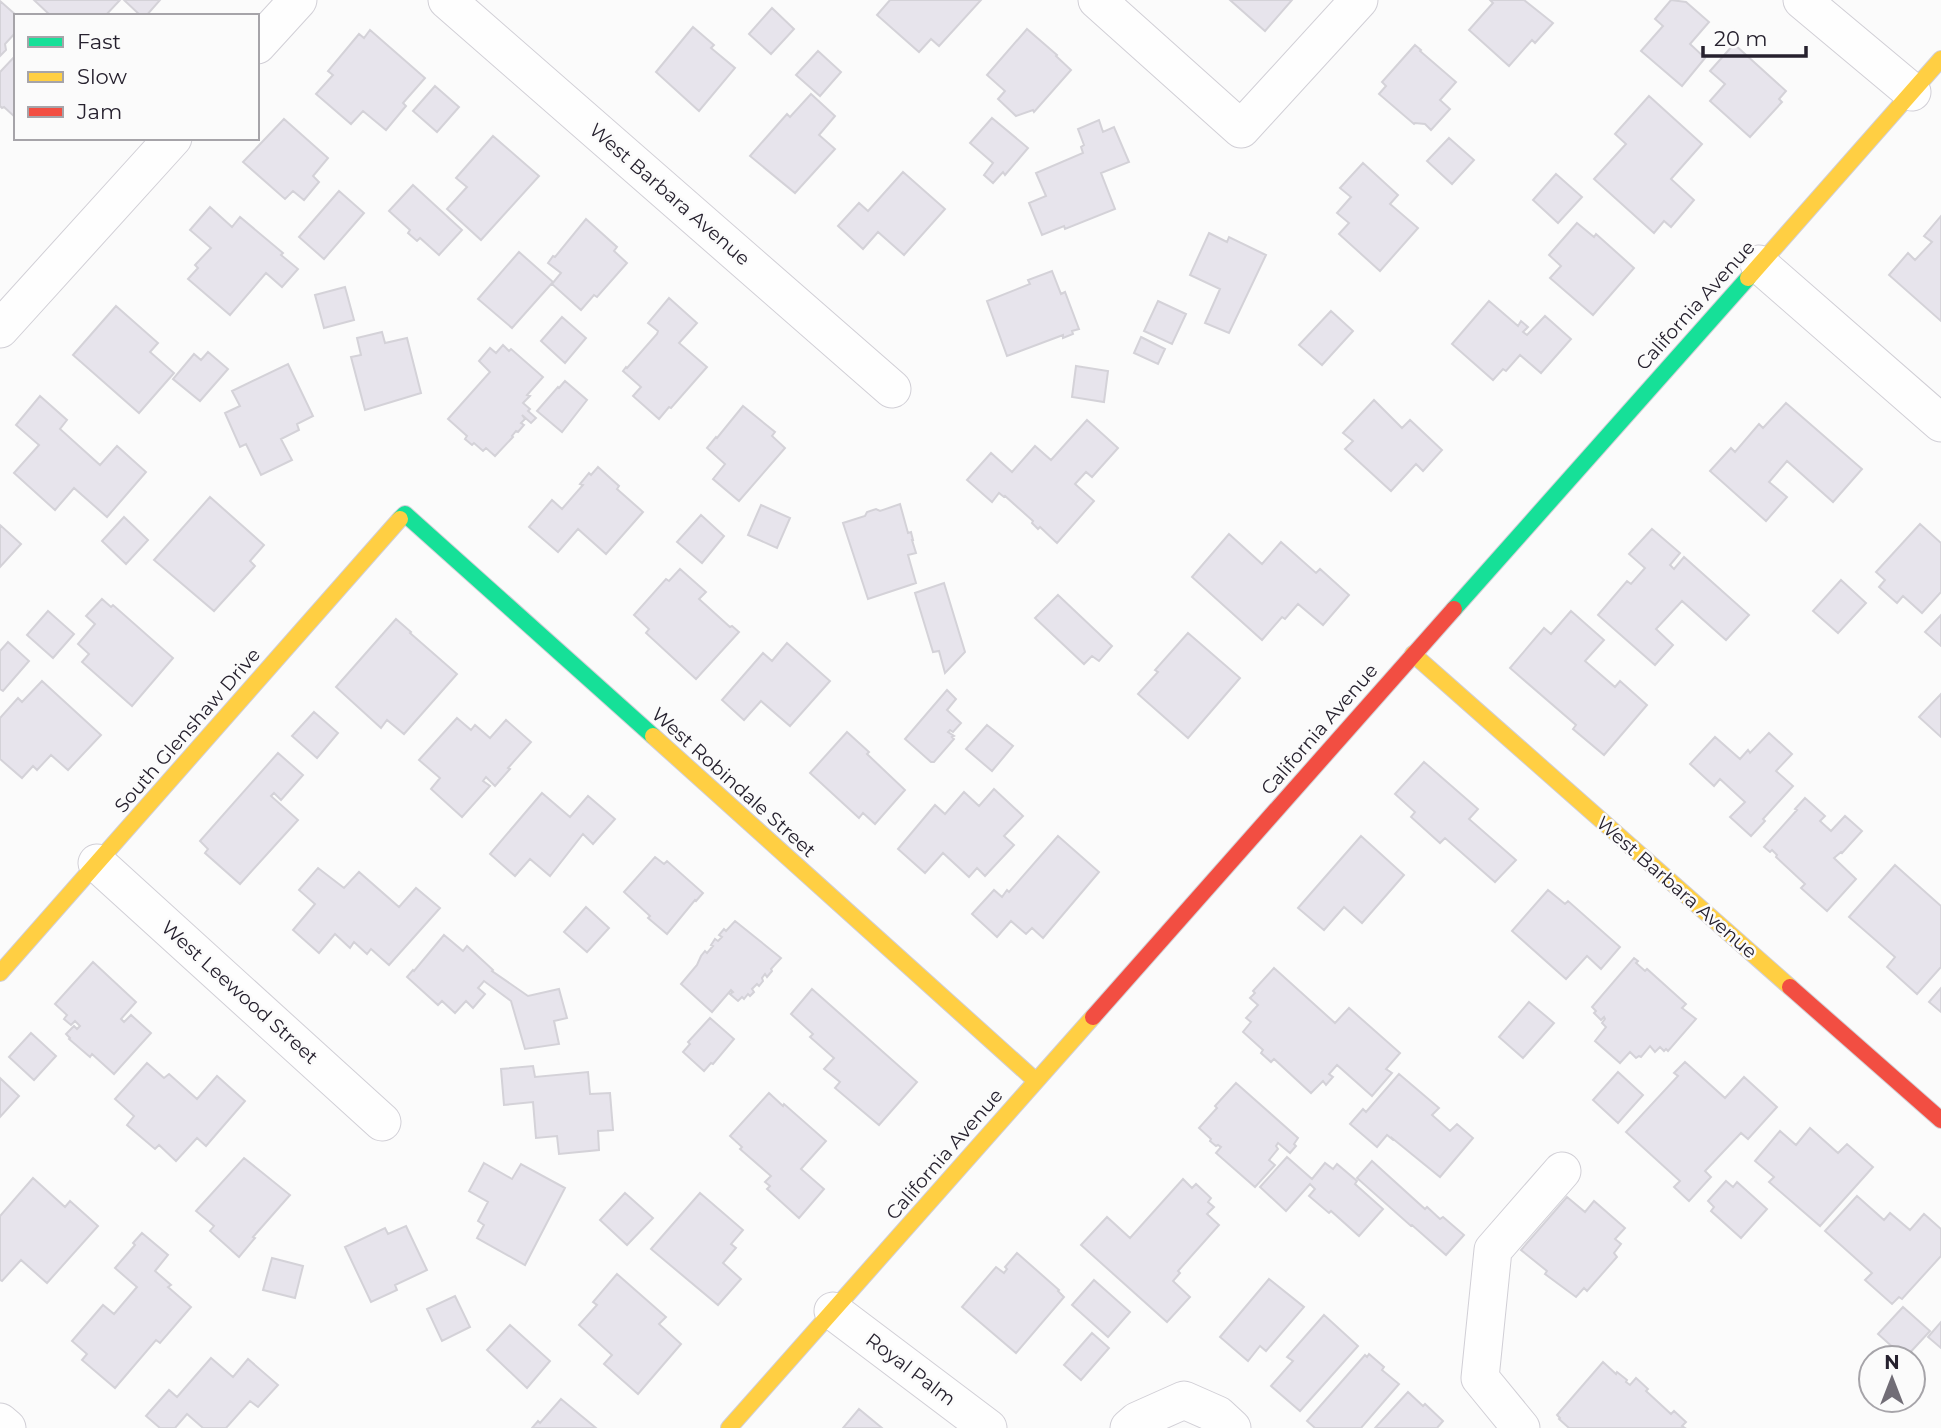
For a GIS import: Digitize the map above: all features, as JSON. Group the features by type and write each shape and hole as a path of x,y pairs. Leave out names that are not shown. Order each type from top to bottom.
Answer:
{"street":[{"path":"259,43 298,0"},
{"name":"West Barbara Avenue","path":"447,0 892,389"},
{"path":"1097,0 1241,129 1359,0"},
{"path":"1802,0 1912,92"},
{"name":"California Avenue","path":"729,1428 1941,59"},
{"path":"0,329 171,140"},
{"path":"1759,264 1941,423"},
{"name":"South Glenshaw Drive","path":"0,973 405,514"},
{"name":"West Robindale Street","path":"405,514 1036,1081"},
{"name":"West Barbara Avenue","path":"1413,654 1941,1120"},
{"name":"West Leewood Street","path":"97,863 382,1122"},
{"path":"1521,1428 1480,1378 1493,1250 1562,1171"},
{"name":"Royal Palm","path":"833,1311 988,1428"},
{"path":"1129,1428 1137,1420 1184,1400 1217,1415 1232,1428"},
{"path":"0,1422 7,1428"}],"building":[{"path":"34,0 120,0 107,14 49,14"},
{"path":"124,0 160,0 148,14 139,14"},
{"path":"890,0 981,0 939,46 931,39 919,52 877,15"},
{"path":"1230,0 1292,0 1265,31"},
{"path":"1490,0 1524,0 1553,23 1535,43 1532,40 1509,66 1469,30 1493,3"},
{"path":"1671,0 1686,2 1709,22 1690,44 1705,58 1682,86 1641,51 1663,26 1655,19"},
{"path":"0,1 15,14 14,34 5,44 6,50 0,56"},
{"path":"772,8 794,29 771,54 749,34"},
{"path":"693,27 714,45 711,48 735,68 699,111 656,72"},
{"path":"1027,29 1071,70 1034,112 1033,110 1016,116 998,99 1005,91 987,75"},
{"path":"370,30 425,78 403,103 406,106 386,130 363,111 351,124 316,94 333,75 328,71 359,34 364,38"},
{"path":"1734,44 1786,91 1779,99 1782,102 1750,137 1710,101 1725,84 1710,71"},
{"path":"1415,45 1456,82 1440,100 1450,109 1431,130 1425,124 1414,124 1379,94 1386,86 1382,82"},
{"path":"818,51 841,72 820,96 796,75"},
{"path":"14,57 14,116 0,106 0,72"},
{"path":"435,86 459,107 437,132 413,111"},
{"path":"811,94 835,116 819,135 835,149 795,193 750,156 787,114 790,117"},
{"path":"1649,96 1702,144 1671,179 1694,200 1671,227 1664,221 1654,233 1594,179 1626,144 1615,134"},
{"path":"992,118 1028,148 1005,175 1003,172 993,183 984,175 993,163 970,143"},
{"path":"284,119 328,158 313,176 319,182 304,200 293,191 285,199 243,162"},
{"path":"1099,120 1103,132 1114,127 1129,162 1101,173 1115,209 1042,235 1029,203 1046,196 1036,173 1083,153 1081,147 1084,145 1078,129"},
{"path":"493,136 539,176 481,240 447,209 467,187 456,178"},
{"path":"1449,138 1474,160 1452,184 1427,161"},
{"path":"1363,163 1398,195 1390,204 1418,228 1380,271 1339,234 1349,223 1337,213 1351,197 1340,188"},
{"path":"903,172 945,209 904,255 878,232 863,249 838,226 859,203 868,211"},
{"path":"1556,174 1582,197 1558,223 1533,200"},
{"path":"413,185 462,230 439,255 420,238 417,241 408,233 410,230 389,211"},
{"path":"339,191 364,213 324,259 299,237"},
{"path":"210,207 232,227 240,217 298,269 282,287 266,273 230,315 188,279 198,268 195,265 211,248 190,230"},
{"path":"1941,216 1941,321 1889,275 1908,253 1915,260 1932,242 1924,236"},
{"path":"586,219 617,247 614,251 627,263 597,297 594,295 581,310 552,284 561,273 548,263"},
{"path":"1577,223 1594,237 1596,234 1634,268 1593,315 1550,278 1561,266 1549,255"},
{"path":"1209,233 1227,242 1229,237 1266,255 1229,333 1205,323 1220,289 1190,275"},
{"path":"519,252 553,282 512,328 478,299"},
{"path":"1052,271 1061,294 1065,292 1079,329 1063,338 1063,335 1007,356 987,301 1030,284 1028,280"},
{"path":"345,287 354,320 324,328 315,295"},
{"path":"669,298 697,323 679,343 707,367 659,419 633,396 641,387 623,371 657,334 658,331 648,323"},
{"path":"1158,301 1186,314 1172,344 1144,331"},
{"path":"1489,301 1518,326 1521,321 1528,327 1523,332 1527,335 1545,316 1571,339 1541,373 1520,355 1506,371 1503,369 1493,380 1452,344"},
{"path":"116,306 158,343 150,352 174,373 139,413 73,355"},
{"path":"1331,311 1353,331 1322,365 1299,345"},
{"path":"562,317 586,338 565,363 541,341"},
{"path":"382,332 385,343 407,338 421,393 365,410 351,357 361,355 357,338"},
{"path":"1141,337 1165,349 1158,364 1134,353"},
{"path":"503,345 543,377 523,403 536,418 531,423 522,415 525,419 521,423 524,425 495,456 486,448 483,451 474,443 472,445 465,439 467,436 448,419 490,372 479,361 490,348 496,353"},
{"path":"208,352 228,369 200,401 173,379 194,354 201,360"},
{"path":"288,364 313,416 297,424 299,430 281,439 292,460 261,475 246,444 240,447 225,413 240,406 232,391"},
{"path":"1076,366 1108,371 1104,402 1072,397"},
{"path":"565,381 587,400 562,432 537,411"},
{"path":"40,396 67,420 60,429 100,465 117,446 146,472 107,517 74,488 55,510 14,473 39,445 16,425"},
{"path":"1374,400 1402,428 1410,420 1442,450 1423,471 1416,464 1391,491 1345,449 1353,441 1343,433"},
{"path":"1786,403 1862,469 1833,502 1787,461 1769,482 1787,497 1766,521 1710,471 1731,448 1735,452 1759,424 1763,428"},
{"path":"743,406 775,432 772,436 785,448 739,501 713,479 725,464 707,448"},
{"path":"1087,420 1118,448 1092,477 1086,472 1075,484 1094,501 1057,543 1040,527 1038,529 1033,521 1005,496 999,493 992,502 967,480 991,453 1012,472 1035,446 1051,460"},
{"path":"598,467 619,486 617,489 643,512 606,554 578,529 558,552 529,527 552,500 562,509 583,485 580,484 589,473 591,475"},
{"path":"210,497 264,545 250,561 255,566 214,611 154,560"},
{"path":"900,504 916,553 908,555 916,583 868,599 843,523 865,516 867,512 876,509 880,511"},
{"path":"761,505 790,518 777,548 748,535"},
{"path":"701,515 724,536 702,563 677,542"},
{"path":"124,517 148,540 126,564 102,541"},
{"path":"1920,524 1941,543 1941,592 1922,613 1903,596 1897,603 1879,587 1885,580 1876,572"},
{"path":"0,525 21,544 0,567"},
{"path":"1652,529 1680,553 1670,565 1674,569 1684,557 1749,615 1726,640 1682,601 1656,629 1673,645 1655,665 1598,615 1627,581 1631,584 1645,568 1629,554"},
{"path":"1229,534 1262,564 1281,542 1316,573 1320,569 1349,595 1323,625 1298,604 1285,619 1282,617 1262,640 1192,577"},
{"path":"680,569 706,592 699,599 739,632 696,679 646,633 649,629 634,615 666,579 669,581"},
{"path":"1841,580 1866,603 1838,633 1813,611"},
{"path":"944,583 965,652 945,673 939,651 933,652 915,593"},
{"path":"1058,595 1112,646 1099,661 1092,656 1084,664 1035,618"},
{"path":"102,599 111,607 113,605 173,658 132,706 82,662 89,654 78,644 95,624 86,616"},
{"path":"48,611 74,634 53,658 27,635"},
{"path":"1571,611 1604,640 1585,661 1615,687 1620,681 1647,705 1604,755 1573,729 1576,725 1510,668 1544,628 1551,634"},
{"path":"1941,615 1941,646 1925,632"},
{"path":"396,619 457,674 404,734 387,720 381,728 336,687"},
{"path":"1188,633 1240,678 1188,738 1138,694"},
{"path":"8,642 29,661 3,691 0,689 0,651"},
{"path":"787,643 830,681 790,726 761,701 744,720 722,700 763,653 772,661"},
{"path":"42,681 101,735 68,770 51,755 37,770 33,766 22,778 0,759 0,718 18,698 22,702"},
{"path":"947,690 956,699 947,710 961,723 953,732 948,732 954,739 934,762 931,762 905,739"},
{"path":"1941,694 1941,737 1919,717"},
{"path":"314,712 338,733 317,758 292,736"},
{"path":"457,718 471,730 475,725 490,738 506,720 531,742 495,786 486,777 483,781 490,786 462,817 431,789 440,778 419,760"},
{"path":"987,725 1013,746 992,771 966,749"},
{"path":"847,732 905,790 875,824 863,813 859,818 810,773"},
{"path":"1769,733 1792,754 1776,771 1793,786 1751,836 1730,817 1745,802 1720,779 1714,786 1690,764 1715,737 1740,759 1748,750 1750,753"},
{"path":"278,753 303,775 281,800 274,793 271,796 298,820 240,884 205,853 208,849 200,841"},
{"path":"1424,762 1478,809 1469,819 1516,860 1495,882 1445,838 1440,843 1411,817 1415,812 1395,794"},
{"path":"994,789 1023,816 1004,836 1014,845 985,876 977,868 969,877 943,853 925,873 898,849 935,805 945,814 964,792 979,806"},
{"path":"542,793 570,817 588,796 615,819 593,844 583,834 550,876 530,859 515,876 490,854"},
{"path":"1805,798 1825,816 1820,821 1831,831 1845,816 1862,831 1834,858 1856,879 1827,911 1801,888 1805,884 1776,857 1777,855 1764,847"},
{"path":"1058,836 1099,872 1043,938 1032,928 1026,934 1011,921 997,937 972,914 994,890 1002,897 1007,890 1009,892"},
{"path":"1361,836 1404,875 1362,923 1344,907 1324,930 1298,908"},
{"path":"655,857 664,864 667,861 703,893 667,934 624,892"},
{"path":"1895,865 1941,906 1941,967 1917,994 1887,967 1895,957 1849,917"},
{"path":"318,868 344,888 359,872 399,907 416,888 440,908 389,965 371,949 367,954 354,942 350,948 335,934 319,953 293,930 315,904 299,890"},
{"path":"1548,890 1565,904 1568,901 1620,947 1601,969 1587,956 1566,979 1512,931"},
{"path":"586,907 609,928 587,952 564,932"},
{"path":"735,921 781,958 767,977 765,974 759,986 757,984 752,989 754,992 750,996 748,994 738,1001 730,994 733,992 731,990 712,1012 681,984 705,951 707,953 713,946 711,945 715,939 718,941 724,929 726,931"},
{"path":"444,935 463,951 467,946 492,971 528,996 559,989 567,1018 554,1021 559,1044 525,1049 511,1001 484,981 478,988 485,994 473,1008 466,1001 455,1013 442,1001 438,1005 407,977"},
{"path":"1634,958 1645,971 1647,969 1686,1004 1682,1008 1696,1019 1668,1051 1660,1047 1655,1052 1650,1046 1641,1057 1636,1058 1630,1052 1620,1063 1595,1041 1606,1027 1602,1023 1604,1017 1601,1020 1592,1007"},
{"path":"93,962 136,1002 121,1019 124,1022 131,1015 151,1033 114,1074 92,1054 90,1057 69,1039 66,1034 74,1026 77,1029 80,1026 75,1021 71,1025 64,1019 67,1015 55,1004"},
{"path":"1274,968 1335,1023 1349,1008 1400,1053 1386,1069 1392,1073 1372,1096 1337,1065 1329,1074 1333,1077 1326,1085 1323,1081 1311,1093 1274,1059 1271,1062 1261,1053 1263,1050 1243,1032 1251,1022 1246,1018 1258,1005 1250,998 1255,993 1253,991"},
{"path":"1941,988 1941,1012 1929,1002"},
{"path":"812,989 917,1082 879,1125 835,1088 840,1082 824,1069 834,1058 810,1037 813,1034 791,1014"},
{"path":"1529,1002 1554,1023 1523,1058 1499,1037"},
{"path":"710,1018 734,1039 704,1071 683,1052 690,1044 688,1042"},
{"path":"31,1033 56,1056 34,1080 9,1057"},
{"path":"1685,1062 1725,1098 1744,1077 1777,1107 1748,1139 1741,1133 1705,1171 1711,1177 1689,1201 1674,1187 1680,1181 1626,1132 1678,1076 1674,1073"},
{"path":"147,1063 164,1078 169,1074 197,1099 217,1076 245,1101 206,1146 197,1138 176,1161 159,1145 155,1149 127,1125 134,1116 115,1099"},
{"path":"533,1066 535,1077 588,1072 590,1094 610,1093 613,1130 598,1131 599,1150 559,1154 557,1136 536,1138 533,1102 504,1105 501,1069"},
{"path":"1618,1072 1643,1095 1618,1123 1593,1100"},
{"path":"1399,1074 1439,1108 1432,1115 1450,1131 1457,1124 1473,1138 1440,1177 1387,1135 1377,1147 1350,1124 1363,1109 1366,1112"},
{"path":"0,1078 19,1096 0,1117"},
{"path":"1236,1083 1298,1138 1290,1153 1278,1143 1278,1149 1269,1160 1275,1165 1255,1187 1216,1153 1221,1147 1210,1141 1199,1128"},
{"path":"769,1093 826,1141 801,1169 824,1189 799,1218 767,1189 770,1186 765,1182 771,1176 740,1149 742,1147 730,1136"},
{"path":"1810,1128 1838,1153 1847,1144 1873,1167 1820,1226 1769,1182 1774,1177 1755,1161 1780,1131 1796,1145"},
{"path":"1287,1157 1312,1179 1325,1163 1333,1169 1337,1164 1383,1209 1359,1236 1309,1196 1315,1189 1310,1184 1286,1211 1260,1187"},
{"path":"244,1158 290,1195 239,1257 210,1231 214,1226 196,1211"},
{"path":"1372,1161 1425,1209 1427,1207 1440,1219 1443,1217 1464,1235 1446,1255 1357,1178"},
{"path":"484,1163 512,1179 521,1164 565,1188 525,1265 477,1238 484,1225 478,1221 488,1202 469,1191"},
{"path":"33,1178 65,1207 70,1201 98,1226 47,1283 21,1260 2,1281 0,1216"},
{"path":"1183,1179 1192,1188 1196,1184 1211,1198 1208,1202 1214,1207 1207,1214 1219,1225 1178,1271 1180,1273 1173,1281 1190,1297 1167,1322 1081,1245 1107,1217 1130,1238"},
{"path":"1726,1181 1733,1187 1737,1182 1767,1209 1741,1238 1711,1211 1714,1207 1708,1201"},
{"path":"625,1193 653,1218 627,1245 600,1220"},
{"path":"700,1193 743,1230 731,1244 736,1248 723,1263 741,1279 718,1305 651,1249"},
{"path":"1857,1196 1884,1220 1890,1213 1910,1230 1924,1214 1941,1229 1941,1256 1902,1299 1899,1297 1892,1304 1865,1280 1872,1273 1825,1231"},
{"path":"1567,1197 1585,1212 1594,1201 1625,1228 1615,1239 1621,1244 1614,1253 1617,1257 1587,1291 1584,1288 1576,1297 1545,1274 1547,1271 1521,1250"},
{"path":"406,1226 427,1270 395,1285 397,1290 371,1302 345,1247 385,1228 388,1234"},
{"path":"142,1233 168,1255 155,1271 171,1285 168,1287 191,1307 160,1343 156,1340 115,1388 82,1360 87,1354 72,1341 103,1305 114,1314 137,1287 115,1268"},
{"path":"1017,1253 1064,1297 1016,1353 962,1307 996,1267 1004,1273 1007,1269 1005,1267"},
{"path":"272,1258 303,1266 295,1298 263,1290"},
{"path":"617,1274 666,1317 659,1324 681,1344 638,1394 604,1364 612,1355 579,1325 597,1305 593,1302"},
{"path":"1269,1279 1304,1307 1266,1351 1260,1346 1248,1361 1220,1337"},
{"path":"1094,1280 1130,1312 1108,1337 1072,1305"},
{"path":"455,1296 470,1327 442,1341 427,1309"},
{"path":"1903,1307 1930,1331 1918,1344 1889,1344 1878,1334"},
{"path":"1324,1315 1358,1346 1300,1411 1271,1386 1293,1361 1287,1357"},
{"path":"1941,1322 1941,1348 1928,1337"},
{"path":"510,1325 550,1361 527,1388 487,1350"},
{"path":"1092,1333 1109,1348 1081,1380 1064,1365"},
{"path":"1369,1354 1384,1367 1382,1370 1399,1384 1361,1428 1315,1428 1307,1421 1365,1355 1367,1357"},
{"path":"211,1358 233,1377 248,1359 278,1385 258,1407 250,1401 226,1428 203,1428 187,1414 175,1428 160,1428 146,1416 169,1390 177,1397"},
{"path":"1603,1362 1630,1385 1636,1378 1671,1414 1674,1411 1686,1422 1682,1426 1685,1428 1569,1428 1557,1415"},
{"path":"1408,1392 1443,1421 1437,1428 1375,1428"},
{"path":"561,1399 596,1428 532,1428 538,1421 540,1423"},
{"path":"859,1409 882,1428 843,1428"}],"traffic: fast":[{"path":"1454,609 1748,278"},
{"path":"400,519 405,514 653,736"}],"traffic: slow":[{"path":"1748,278 1941,59"},
{"path":"0,973 400,519"},
{"path":"1413,654 1790,987"},
{"path":"653,736 1036,1081"},
{"path":"729,1428 1093,1017"}],"traffic: jam":[{"path":"1093,1017 1454,609"},
{"path":"1790,987 1941,1120"}]}
